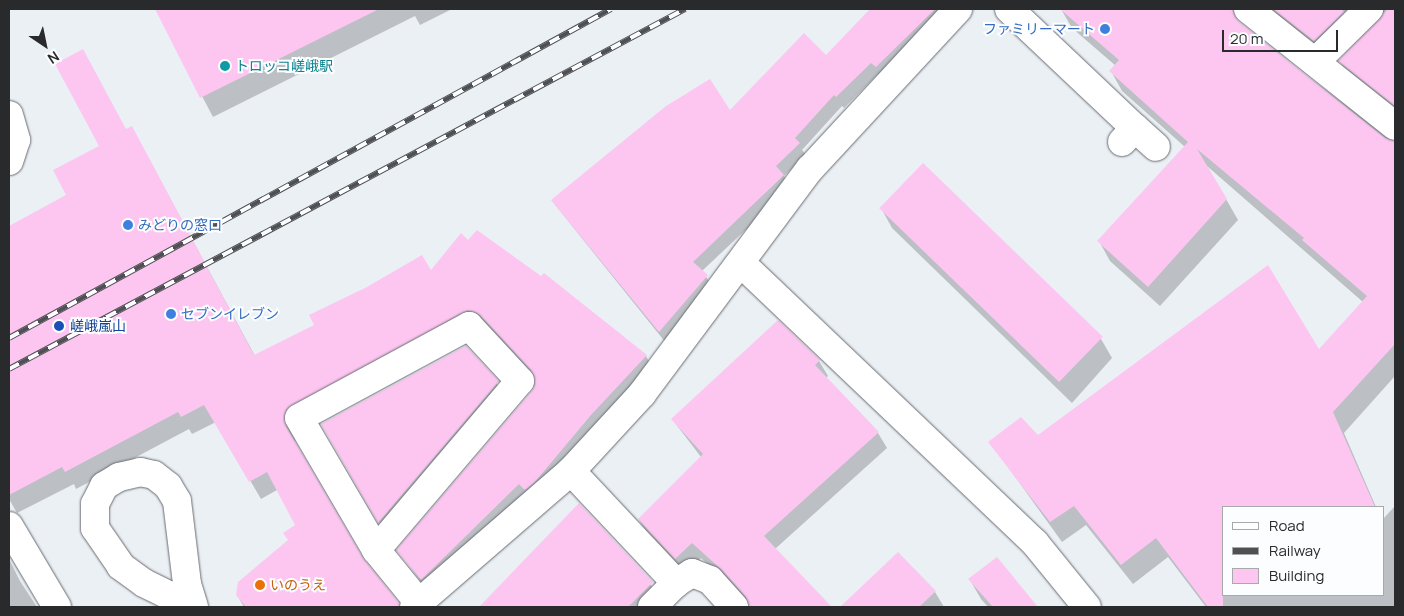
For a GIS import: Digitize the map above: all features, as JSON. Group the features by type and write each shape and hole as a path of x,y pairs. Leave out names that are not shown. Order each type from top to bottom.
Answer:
{"street":[{"path":"376,550 520,381 469,326 299,418 376,550 417,605 571,471 642,394 741,263 764,246 817,176 945,36 958,9"},
{"path":"1009,9 1129,135 1156,147"},
{"path":"1248,9 1395,126"},
{"path":"1316,62 1369,9"},
{"path":"9,115 16,140 9,160"},
{"path":"741,263 1035,543 1087,607"},
{"path":"571,471 676,583"},
{"path":"140,472 154,475 168,486 177,501 187,584 193,607 144,583 121,566 96,528 95,504 104,486 119,477 140,472"},
{"path":"9,526 57,607"},
{"path":"652,607 676,583 692,573 710,580 734,607"}],"building":[{"name":"トロッコ嵯峨駅","path":"155,9 379,9 200,98"},
{"path":"870,9 935,9 876,67 871,63 836,97 834,95 795,138 800,143 776,166 784,175 693,262 708,275 659,332 551,200 666,106 710,79 730,110 804,33 826,55"},
{"path":"1060,9 1233,9 1238,21 1385,138 1395,141 1395,344 1333,412 1375,506 1222,506 1223,607 1208,607 1156,538 1121,565 1074,506 1050,522 988,442 1021,417 1038,435 1268,265 1319,349 1367,296 1302,240 1304,238 1197,149 1227,199 1148,287 1097,241 1188,142 1109,71 1119,60"},
{"path":"1273,9 1341,9 1344,12 1314,41"},
{"path":"1388,9 1395,9 1395,106 1338,61"},
{"path":"83,49 126,129 132,126 254,355 314,325 309,315 367,287 422,255 431,270 461,233 468,240 477,230 541,276 544,273 647,355 591,415 534,483 525,490 519,484 421,580 396,550 532,391 535,384 531,370 480,315 468,310 286,410 286,426 363,558 399,603 399,607 246,607 236,595 238,582 288,540 283,533 295,525 267,472 249,482 204,405 181,417 178,412 65,472 62,467 9,495 9,226 66,195 53,170 99,146 55,64"},
{"path":"923,163 1103,337 1059,382 879,208"},
{"path":"778,320 820,360 815,365 879,432 764,536 832,607 749,607 746,597 722,570 692,543 675,559 638,519 703,454 671,419"},
{"path":"466,346 499,381 378,523 321,424"},
{"path":"579,503 653,582 628,607 479,607"},
{"path":"898,552 936,591 919,607 840,607"},
{"path":"997,557 1038,607 993,607 968,579"}],"railway":[{"path":"9,338 611,9"},
{"path":"9,369 685,9"}],"place":[{"name":"ファミリーマート","path":"1105,29"},
{"name":"トロッコ嵯峨駅","path":"225,66"},
{"name":"みどりの窓口","path":"128,225"},
{"name":"セブンイレブン","path":"171,314"},
{"name":"嵯峨嵐山","path":"59,326"},
{"name":"いのうえ","path":"260,585"}]}
